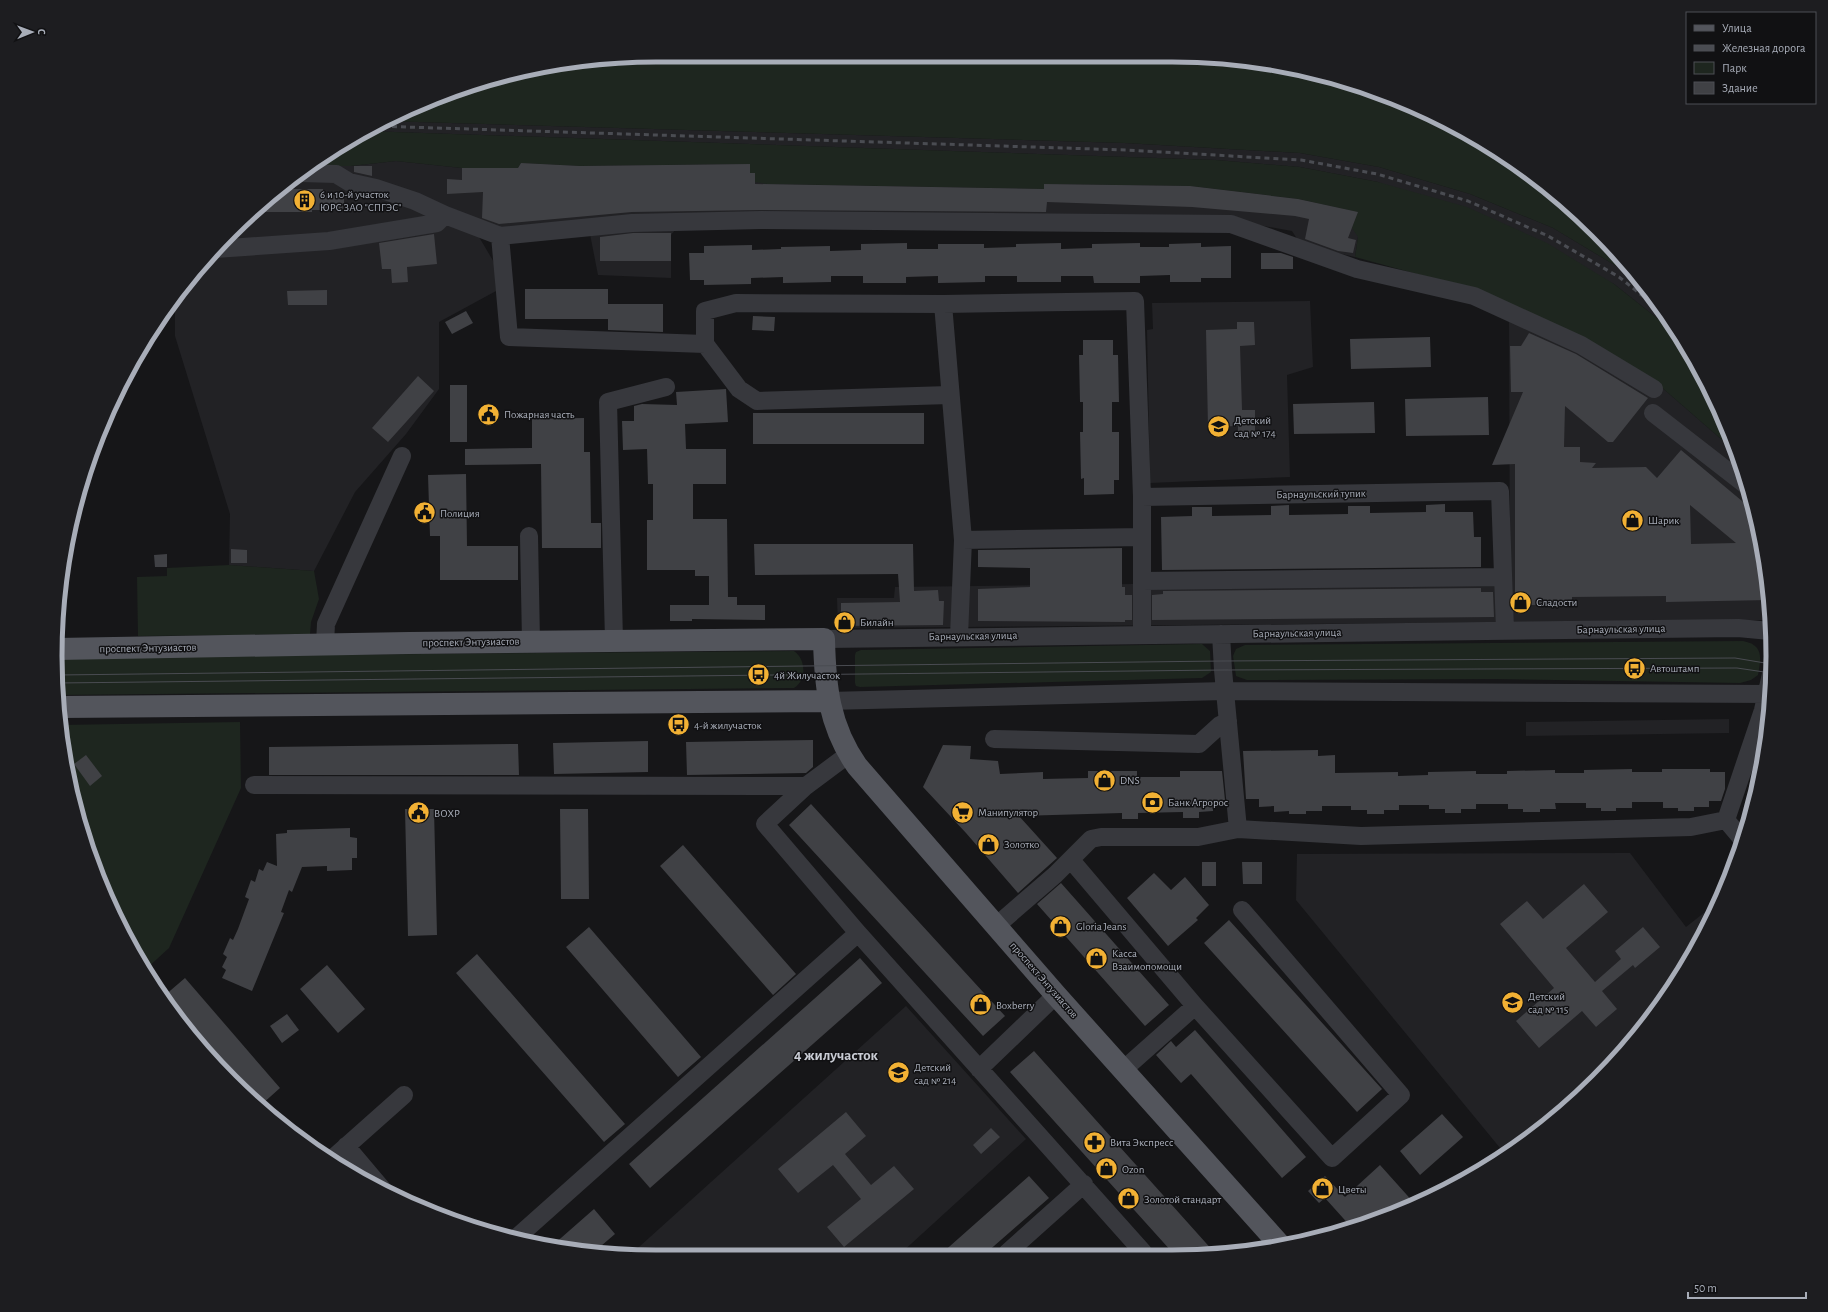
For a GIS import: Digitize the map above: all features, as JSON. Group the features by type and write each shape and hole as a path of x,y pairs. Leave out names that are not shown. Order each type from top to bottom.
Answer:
{"main road":[{"name":"проспект Энтузиастов","path":"62,649 614,640 824,639 825,674 828,701 837,729 849,754 876,789 1056,995 1276,1241"},
{"path":"64,707 828,701"}],"street":[{"path":"310,173 336,174 350,182 376,188 414,201 445,215 500,236 632,223 761,220 1231,224 1357,269 1474,296 1581,345 1654,389"},
{"path":"224,248 329,241 437,223 445,215"},
{"path":"500,236 509,337 705,344"},
{"path":"949,395 757,401 739,389 705,344 705,311 736,303 943,304 1135,301 1142,497 1142,635"},
{"path":"943,304 949,395 963,540 959,636"},
{"path":"614,640 608,402 666,387"},
{"path":"1653,413 1739,480"},
{"path":"326,644 326,624 402,456"},
{"name":"Барнаульский тупик","path":"1142,497 1500,491 1502,577"},
{"path":"529,536 531,642"},
{"path":"963,540 1142,537"},
{"path":"1142,581 1502,577 1505,630"},
{"name":"Барнаульская улица","path":"824,639 959,636 1505,630 1738,628 1765,631"},
{"path":"1221,634 1238,829"},
{"path":"828,701 1225,691 1765,694"},
{"path":"1726,820 1764,708"},
{"path":"994,739 1199,744 1220,725 1228,721"},
{"path":"849,754 806,786 765,824 858,933 1084,1184 1141,1250"},
{"path":"254,785 806,786"},
{"path":"996,926 1071,860 1091,839 1100,837 1198,837 1238,829 1361,836 1690,827 1726,820"},
{"path":"1726,820 1738,834"},
{"path":"1071,860 1195,1006 1332,1158 1401,1095 1242,910"},
{"path":"519,1234 858,933"},
{"path":"979,1069 1056,995"},
{"path":"1123,1070 1195,1006"},
{"path":"335,1156 404,1095"},
{"path":"346,1146 373,1178"},
{"path":"1010,1250 1084,1184"}],"shaded area":[{"path":"397,121 1125,143 1300,153 1379,167 1470,194 1553,228 1625,272 1665,324 1614,284 1378,182 1300,167 1216,160 378,131"},
{"path":"396,161 462,168 518,168 521,163 580,166 750,164 755,173 767,184 1044,189 1044,184 1190,186 1298,199 1358,212 1358,237 1355,257 1301,245 1292,231 1231,220 685,218 671,235 671,278 598,275 590,234 479,237 495,264 496,291 439,322 439,389 406,434 355,492 314,571 229,565 230,514 175,336 175,308 209,264 264,209 320,166 351,166"},
{"name":"Детский сад № 174","path":"1310,301 1313,367 1287,375 1290,477 1150,483 1147,330 1153,329 1152,303"},
{"name":"Шарик","path":"1509,309 1659,385 1726,444 1746,502 1755,540 1761,578 1765,620 838,628 837,598 894,598 895,587 1134,584 1510,586"},
{"path":"1729,719 1729,733 1526,736 1526,722"},
{"name":"Детский сад № 115","path":"1630,853 1686,927 1710,908 1686,953 1666,986 1619,1048 1564,1103 1502,1150 1296,900 1297,854"},
{"name":"Детский сад № 214","path":"906,1006 1026,1139 904,1250 636,1249"}],"green space":[{"path":"1172,62 1211,63 1250,67 1288,73 1326,82 1399,107 1435,123 1502,162 1534,185 1564,209 1625,272 1553,228 1470,194 1379,167 1300,153 1125,143 397,121 429,107 502,82 540,73 617,63"},
{"path":"378,131 1216,160 1300,167 1378,182 1467,207 1547,243 1614,284 1666,326 1705,393 1726,444 1659,385 1475,290 1355,257 1358,237 1352,228 1357,212 1298,199 1190,186 1044,184 1044,189 767,184 755,182 755,174 750,173 750,164 580,166 521,163 518,168 462,168 396,161 351,166 320,166"},
{"path":"229,565 314,571 319,599 311,622 310,634 138,636 137,577 167,576 167,568"},
{"path":"1743,641 1750,643 1758,649 1760,653 1760,663 1758,675 1751,680 1740,683 1494,679 1247,680 1236,676 1233,656 1236,649 1245,645"},
{"path":"1202,644 1210,651 1211,672 1202,678 860,687 856,686 855,683 855,655 856,652 861,650"},
{"path":"794,651 801,659 803,664 803,675 801,680 794,688 63,695 62,657"},
{"path":"240,722 241,788 169,948 150,966 123,919 107,883 94,847 82,810 73,772 66,725"}],"building":[{"path":"521,163 580,166 750,164 750,173 755,173 755,184 1044,189 1044,184 1190,186 1298,199 1358,212 1348,238 1356,240 1353,253 1338,251 1305,239 1309,219 1295,216 1192,207 1047,202 1046,212 761,210 632,212 499,224 482,218 483,192 447,194 447,179 462,180 462,168 518,168"},
{"path":"354,166 372,166 372,176 354,172"},
{"name":"6 и 10-й участок ЮРС ЗАО \"СПГЭС\"","path":"289,189 323,189 323,195 344,195 344,210 312,210 312,212 261,212"},
{"path":"633,233 671,233 671,261 600,261 600,237"},
{"path":"434,234 437,264 407,267 408,282 392,283 391,269 382,269 379,243"},
{"path":"907,243 907,249 938,249 938,244 984,244 984,248 1016,247 1016,244 1061,243 1061,249 1092,248 1092,244 1140,243 1140,247 1169,247 1169,244 1201,243 1201,247 1231,246 1231,278 1201,278 1201,282 1170,282 1170,275 1140,276 1140,283 1094,283 1093,276 1061,276 1061,282 1017,282 1017,276 985,276 985,282 938,283 938,276 906,277 906,283 863,283 863,276 831,276 831,282 783,283 783,277 751,278 751,284 704,285 704,280 690,280 689,253 704,253 704,246 752,245 752,250 781,249 781,247 830,246 830,251 861,250 861,244"},
{"path":"1261,253 1281,253 1293,257 1293,269 1261,269"},
{"path":"525,289 608,289 608,304 663,304 663,332 608,330 608,319 525,319"},
{"path":"327,290 327,305 288,305 287,291"},
{"path":"466,311 473,323 452,334 445,322"},
{"path":"753,316 775,317 774,331 752,330"},
{"path":"1237,322 1254,322 1255,345 1240,346 1242,410 1255,410 1255,433 1238,434 1238,426 1208,427 1206,330 1237,329"},
{"name":"Шарик","path":"1529,333 1576,354 1648,398 1613,442 1608,442 1565,406 1564,447 1580,447 1580,462 1596,463 1592,468 1646,467 1657,478 1681,450 1747,505 1755,540 1763,600 1666,602 1666,596 1572,597 1572,605 1515,605 1515,464 1492,465 1523,392 1511,392 1510,346 1521,346","holes":["1690,505 1736,543 1691,544"]},
{"path":"1430,337 1431,367 1351,369 1350,339"},
{"path":"1083,340 1113,340 1113,355 1118,355 1119,402 1112,402 1112,432 1119,432 1119,480 1114,480 1114,494 1084,495 1084,478 1081,479 1080,432 1083,432 1083,402 1080,402 1079,355 1083,355"},
{"path":"418,376 434,391 388,442 372,428"},
{"path":"450,385 467,385 467,442 450,442"},
{"path":"726,389 728,422 685,424 686,449 726,449 726,484 693,484 693,519 727,519 728,597 737,597 737,605 765,605 765,620 692,619 692,621 670,621 670,605 709,605 709,576 695,576 695,570 647,570 647,520 653,520 653,484 648,484 647,449 623,450 622,421 634,421 634,406 642,404 677,405 676,392"},
{"path":"1488,397 1489,435 1406,436 1405,399"},
{"path":"1374,402 1375,433 1294,434 1293,404"},
{"path":"753,413 924,413 924,444 753,444"},
{"path":"584,418 584,452 590,452 591,523 601,523 601,548 542,548 541,464 465,465 465,449 532,448 532,419"},
{"path":"466,474 467,546 518,546 518,580 440,580 440,536 430,536 428,475"},
{"path":"1445,504 1445,512 1473,512 1474,537 1481,537 1481,567 1162,570 1161,517 1192,516 1192,507 1212,507 1212,516 1271,515 1271,506 1289,505 1289,515 1348,514 1348,506 1370,506 1370,513 1426,512 1426,505"},
{"path":"754,544 913,544 914,591 938,590 939,601 944,601 943,625 841,626 841,603 900,602 898,574 755,575"},
{"path":"1122,548 1122,587 1125,587 1125,595 1132,595 1132,620 1125,620 1125,622 978,621 978,589 1030,587 1030,568 978,567 978,550"},
{"path":"231,549 247,550 247,563 231,563"},
{"path":"167,554 167,567 155,567 154,555"},
{"path":"1481,588 1481,592 1493,592 1494,617 1152,620 1152,595 1163,594 1163,591"},
{"path":"813,740 813,767 806,773 687,775 686,742"},
{"path":"648,741 648,772 554,774 553,743"},
{"path":"518,744 519,775 269,775 269,747"},
{"path":"943,745 971,746 970,759 998,761 1000,774 1043,772 1043,779 1088,778 1088,771 1137,771 1137,777 1180,777 1180,771 1222,771 1225,800 1221,800 1221,805 1213,805 1213,811 1199,812 1199,818 1183,818 1183,812 1138,813 1138,819 1122,819 1122,813 1019,816 1057,858 1018,893 966,833 923,787"},
{"path":"1318,750 1318,756 1335,755 1335,773 1398,772 1398,776 1428,775 1428,772 1476,771 1476,774 1507,774 1507,771 1555,770 1555,773 1584,773 1584,770 1632,769 1632,772 1662,772 1662,769 1710,769 1710,772 1725,772 1725,789 1721,801 1709,801 1709,807 1694,807 1694,811 1678,811 1678,808 1663,808 1663,802 1632,802 1632,808 1616,808 1616,811 1601,811 1601,808 1586,808 1586,803 1555,803 1556,809 1540,809 1540,812 1523,812 1523,809 1508,809 1508,804 1476,804 1476,809 1461,809 1461,813 1445,813 1445,809 1429,809 1429,805 1399,805 1399,810 1384,810 1384,814 1367,814 1367,810 1351,810 1351,806 1322,806 1322,811 1306,811 1306,814 1289,814 1289,811 1274,812 1274,806 1259,807 1259,799 1246,799 1243,751"},
{"path":"86,755 102,776 90,786 74,764"},
{"path":"811,804 1005,1016 983,1036 789,825"},
{"path":"405,809 434,809 437,935 408,936"},
{"path":"560,809 588,809 589,899 561,899"},
{"path":"350,828 350,837 357,838 357,858 352,858 352,870 327,871 327,866 302,867 292,892 289,890 281,912 284,913 252,991 222,978 226,970 222,967 227,957 223,954 230,938 233,940 238,929 249,899 245,897 251,880 255,882 259,869 263,871 267,862 277,866 276,834 287,833 287,830"},
{"path":"683,845 796,974 773,995 660,866"},
{"path":"1202,862 1216,862 1216,886 1202,886"},
{"path":"1242,862 1262,862 1262,884 1243,884"},
{"path":"1154,873 1171,890 1185,877 1209,905 1196,918 1198,920 1168,946 1127,898"},
{"path":"1061,883 1169,1005 1145,1026 1037,904"},
{"path":"1584,884 1608,912 1566,948 1595,982 1621,959 1615,951 1643,927 1660,947 1635,968 1633,965 1602,991 1617,1009 1596,1027 1582,1011 1539,1048 1516,1021 1554,988 1500,924 1527,901 1543,919"},
{"path":"1229,920 1382,1089 1357,1112 1204,943"},
{"path":"589,927 701,1057 678,1077 566,947"},
{"path":"477,954 625,1124 604,1142 456,973"},
{"path":"860,958 882,983 650,1188 629,1164"},
{"path":"327,965 365,1009 338,1033 300,989"},
{"path":"185,978 280,1088 264,1103 209,1048 167,993"},
{"path":"287,1014 299,1030 282,1043 270,1026"},
{"path":"1195,1030 1306,1157 1282,1178 1191,1074 1181,1083 1156,1055 1171,1041 1176,1047"},
{"path":"1034,1051 1211,1249 1170,1250 1010,1072"},
{"path":"846,1112 866,1136 845,1154 871,1185 894,1166 914,1189 844,1247 827,1227 861,1199 833,1165 798,1193 778,1169"},
{"path":"1442,1114 1463,1137 1420,1175 1400,1151"},
{"path":"991,1128 1000,1137 981,1154 973,1145"},
{"path":"1380,1165 1411,1200 1348,1223 1325,1198 1319,1203 1308,1191 1325,1176 1345,1197"},
{"path":"1029,1176 1049,1198 989,1250 946,1250"},
{"path":"594,1209 615,1234 600,1247 557,1242"}],"tram line":[{"path":"62,675 1222,661 1735,658 1766,663"},
{"path":"63,683 1223,670 1737,668 1766,672"}],"railway":[{"path":"387,126 1126,150 1301,160 1377,174 1468,201 1548,236 1619,277 1647,299"}],"place":[{"name":"6 и 10-й участок ЮРС ЗАО \"СПГЭС\"","path":"305,200"},
{"name":"Пожарная часть","path":"489,414"},
{"name":"Детский сад № 174","path":"1219,426"},
{"name":"Полиция","path":"424,513"},
{"name":"Шарик","path":"1632,520"},
{"name":"Сладости","path":"1520,602"},
{"name":"Билайн","path":"845,622"},
{"name":"Автоштамп","path":"1634,668"},
{"name":"4й Жилучасток","path":"759,675"},
{"name":"4-й жилучасток","path":"679,725"},
{"name":"DNS","path":"1105,780"},
{"name":"Банк Агророс","path":"1152,802"},
{"name":"Манипулятор","path":"963,812"},
{"name":"ВОХР","path":"419,813"},
{"name":"Золотко","path":"989,844"},
{"name":"Gloria Jeans","path":"1061,926"},
{"name":"Касса Взаимопомощи","path":"1096,959"},
{"name":"Детский сад № 115","path":"1513,1002"},
{"name":"Boxberry","path":"980,1005"},
{"name":"Детский сад № 214","path":"899,1073"},
{"name":"Вита Экспресс","path":"1094,1142"},
{"name":"Ozon","path":"1107,1169"},
{"name":"Цветы","path":"1322,1189"},
{"name":"Золотой стандарт","path":"1128,1199"}],"district":[{"name":"4 жилучасток","path":"836,1055"}]}
